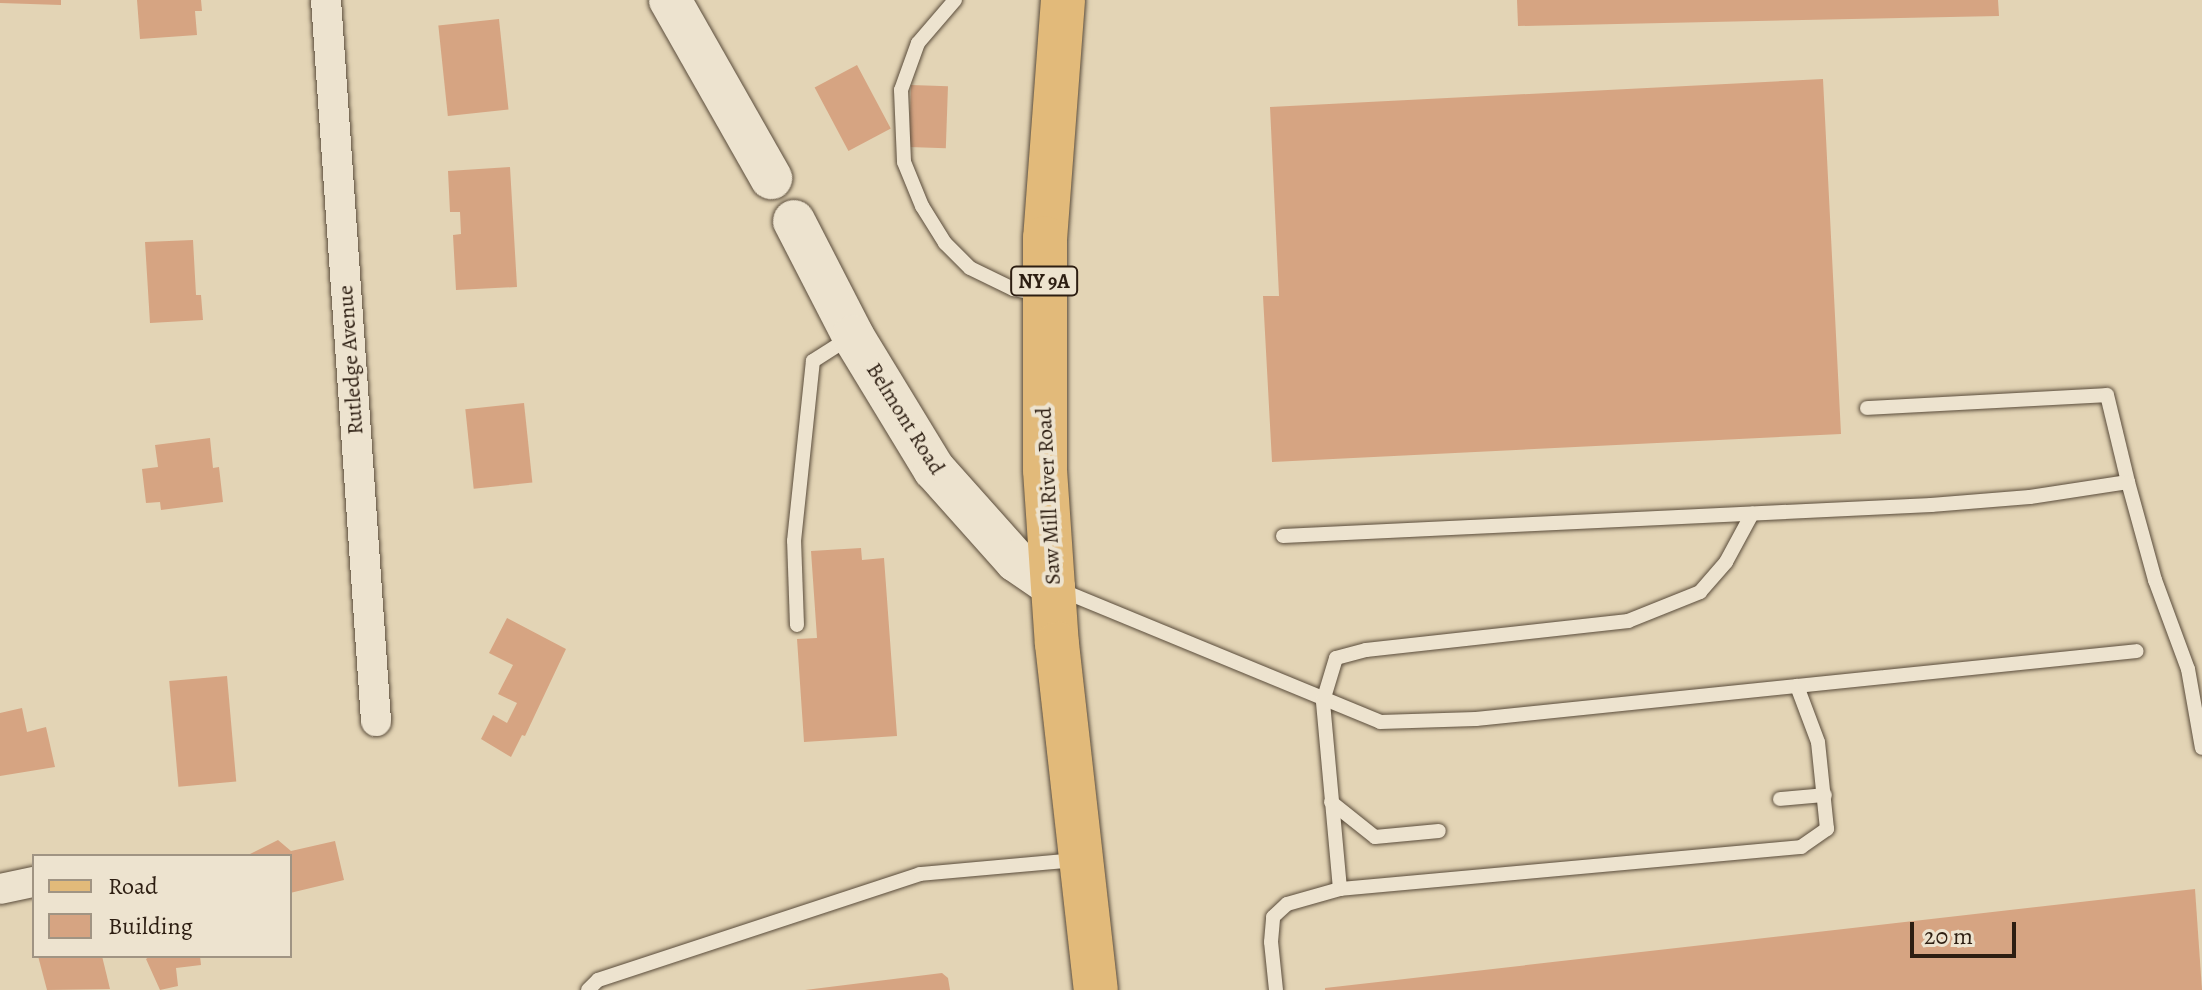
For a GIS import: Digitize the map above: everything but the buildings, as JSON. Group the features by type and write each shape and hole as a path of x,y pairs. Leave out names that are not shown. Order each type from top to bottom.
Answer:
{"main road":[{"name":"Saw Mill River Road","path":"1063,0 1051,135 1043,294 1045,455 1054,587 1096,990"}],"street":[{"name":"Rutledge Avenue","path":"326,0 376,721"},
{"path":"670,0 771,178"},
{"name":"Belmont Road","path":"794,221 853,336 934,469 1016,561 1054,587"},
{"path":"0,889 32,882"}],"lane":[{"path":"955,0 918,43 901,90 904,162 945,243 970,268 1013,289 1043,294"},
{"path":"797,625 794,541 813,361 853,336"},
{"path":"1867,408 2107,395 2155,580 2188,669 2202,748"},
{"path":"1283,536 1988,501 2128,482"},
{"path":"1340,889 1323,701 1336,658 1628,621 1700,592 1726,562 1752,514"},
{"path":"1054,587 1323,701 1380,722 1476,719 2137,651"},
{"path":"1276,990 1271,942 1273,917 1287,904 1340,889 1801,847 1827,829 1818,742 1797,686"},
{"path":"1780,799 1825,795"},
{"path":"1331,802 1375,837 1439,831"},
{"path":"588,990 598,980 920,874 1081,859"}]}
